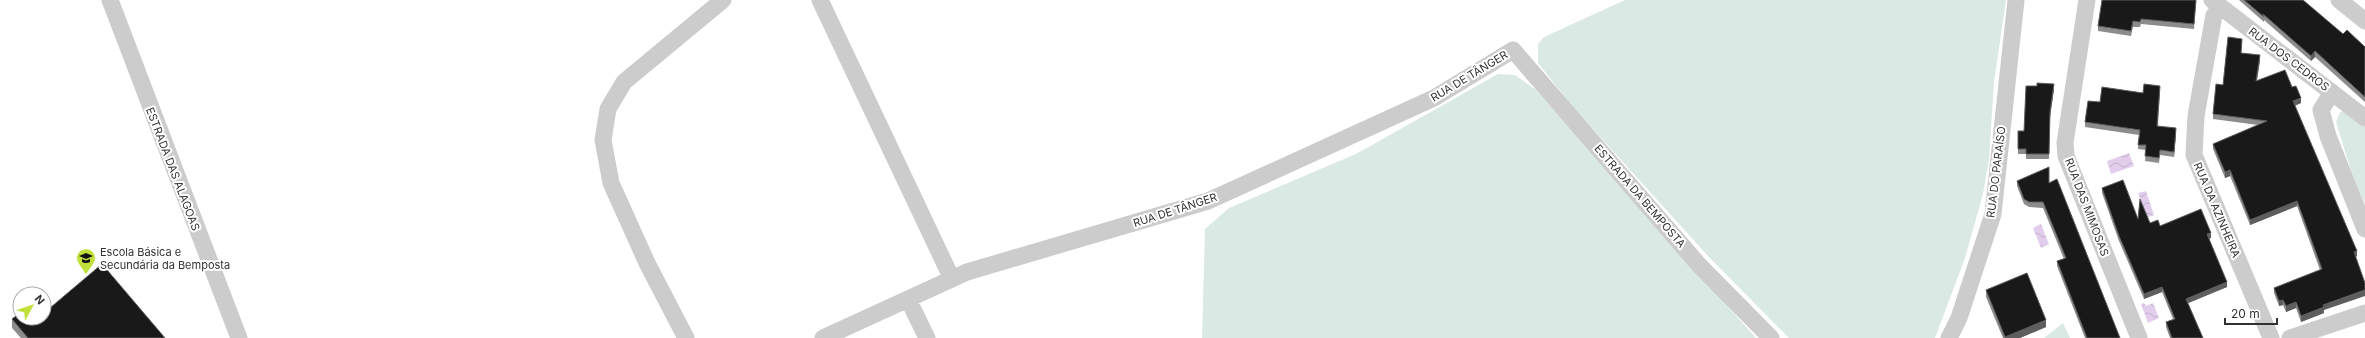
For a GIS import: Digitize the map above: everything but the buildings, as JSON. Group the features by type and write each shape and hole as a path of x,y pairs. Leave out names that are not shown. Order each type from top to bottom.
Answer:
{"street":[{"name":"ESTRADA DAS ALAGOAS","path":"110,0 239,338"},
{"path":"686,338 647,263 611,183 603,140 608,109 624,82 723,0"},
{"path":"820,0 952,279"},
{"name":"RUA DO PARAÍSO","path":"1949,338 1959,318 1993,214 2016,0"},
{"name":"RUA DAS MIMOSAS","path":"2087,0 2065,143 2066,156 2139,338"},
{"path":"2339,0 2365,21"},
{"name":"RUA DOS CEDROS","path":"2217,4 2365,118"},
{"name":"RUA DA AZINHEIRA","path":"2217,4 2196,116 2194,155 2271,338"},
{"name":"RUA DE TÂNGER","path":"823,338 975,270 1208,201 1434,98 1513,50"},
{"name":"ESTRADA DA BEMPOSTA","path":"1513,50 1699,265 1771,338"},
{"path":"2332,92 2321,110 2328,136 2365,229"},
{"path":"908,299 927,338"},
{"path":"2290,338 2365,313"}],"shaded area":[{"path":"1625,0 2006,0 1994,82 1989,160 1983,194 1965,258 1935,338 1789,338 1708,256 1572,106 1538,63 1538,44 1544,37"},
{"path":"1498,74 1515,75 1536,90 1756,338 1202,338 1205,229 1229,208 1356,154"},
{"path":"2345,111 2365,126 2365,205 2352,174 2336,122 2340,112"},
{"path":"2063,323 2070,338 2044,338"}],"water":[{"path":"2129,153 2134,166 2111,174 2107,161"},
{"path":"2146,191 2154,215 2147,218 2138,193"},
{"path":"2041,224 2049,244 2041,248 2033,228"},
{"path":"2144,303 2146,306 2153,303 2159,318 2148,323 2141,304"}],"place":[{"name":"Escola Básica e Secundária da Bemposta","path":"86,275"}]}
